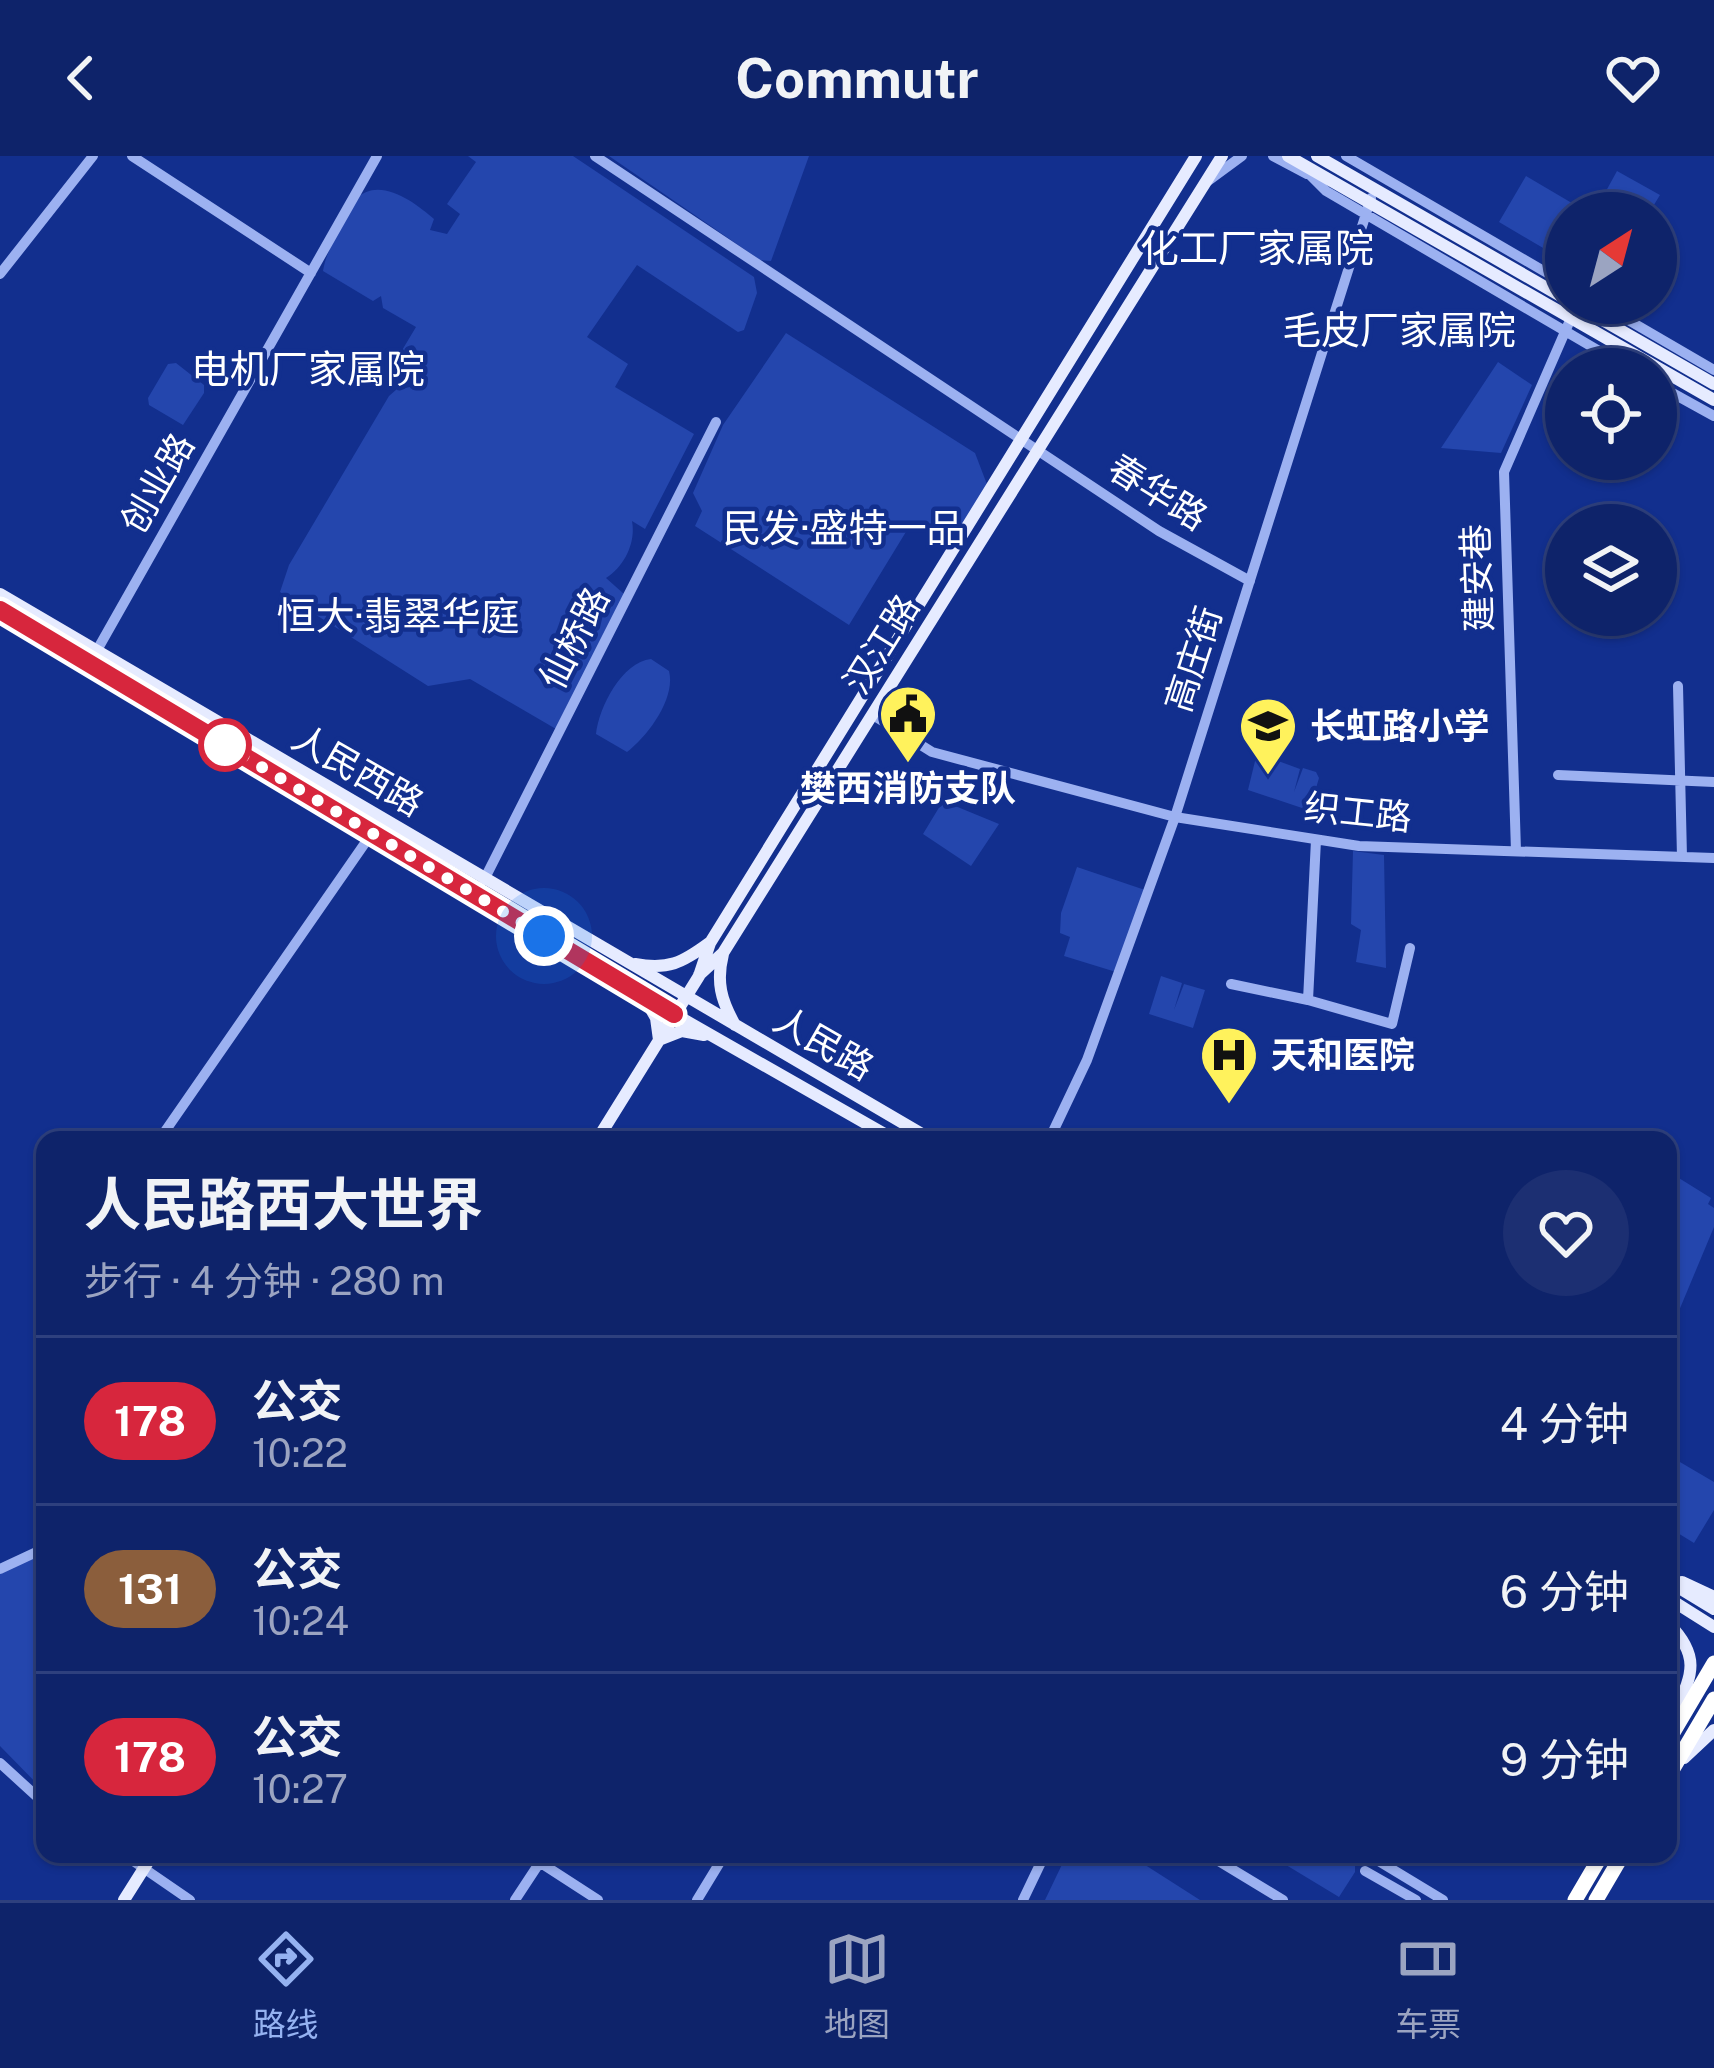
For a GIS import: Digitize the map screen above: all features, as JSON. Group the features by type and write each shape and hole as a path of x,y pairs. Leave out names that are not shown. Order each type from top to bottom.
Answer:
{"highway":[{"path":"1677,1726 1714,1663"},
{"path":"1677,1762 1714,1699"},
{"path":"1575,1900 1597,1863"},
{"path":"1596,1900 1618,1863"}],"main road":[{"name":"汉江路","path":"699,976 710,943 1193,156"},
{"name":"汉江路","path":"603,1131 699,976 723,953 1222,156"},
{"path":"1317,156 1370,202 1430,213 1545,290"},
{"path":"1291,157 1545,294"},
{"path":"1596,324 1714,400"},
{"path":"1621,324 1714,384"},
{"name":"人民西路","path":"0,594 685,997"},
{"name":"人民西路","path":"0,610 674,1014"},
{"path":"628,963 662,969 681,963 710,943"},
{"path":"723,953 717,977 723,1004 736,1026"},
{"path":"644,996 656,1018 659,1040 682,1030 713,1036"},
{"name":"人民路","path":"685,997 917,1131"},
{"name":"人民路","path":"674,1014 880,1131"},
{"path":"1677,1582 1714,1597"},
{"path":"1677,1584 1714,1609"},
{"path":"1677,1604 1714,1627"},
{"path":"1677,1635 1692,1655 1694,1668 1677,1707"},
{"path":"1677,1766 1714,1730"},
{"path":"124,1900 147,1863"}],"street":[{"path":"0,274 93,156"},
{"path":"132,156 311,273"},
{"name":"创业路","path":"96,652 377,156"},
{"path":"595,156 1036,449"},
{"path":"1205,183 1242,156"},
{"path":"1273,156 1312,177"},
{"path":"1346,156 1430,213 1545,273"},
{"path":"1291,157 1326,191 1370,202 1593,348"},
{"name":"高庄街","path":"1053,1131 1087,1060 1175,817 1370,202"},
{"name":"建安巷","path":"1516,851 1504,472 1567,324"},
{"path":"1624,324 1714,370"},
{"path":"1677,396 1714,416"},
{"name":"仙桥路","path":"484,880 716,422"},
{"name":"春华路","path":"1036,449 1159,531 1250,581"},
{"path":"1678,686 1682,857"},
{"name":"织工路","path":"873,715 932,752 1175,817 1359,847 1714,858"},
{"path":"1558,775 1714,782"},
{"path":"165,1131 372,833"},
{"path":"1308,1000 1316,840"},
{"path":"1231,983 1392,1024 1410,948"},
{"path":"0,1569 36,1552"},
{"path":"0,1762 36,1796"},
{"path":"136,1863 190,1900"},
{"path":"514,1900 538,1863"},
{"path":"541,1863 598,1900"},
{"path":"697,1900 720,1863"},
{"path":"1023,1900 1041,1863"},
{"path":"1222,1863 1283,1900"},
{"path":"1385,1863 1443,1900"},
{"path":"1365,1870 1415,1900"}],"shaded area":[{"path":"468,156 573,156 754,277 757,293 744,330 738,332 637,265 587,337 628,364 615,387 694,434 645,529 632,521 628,553 606,578 624,594 556,729 470,679 428,686 280,592 289,565 389,396 397,389 417,386 392,367 416,327 383,308 381,296 373,301 323,271 328,253 354,202 375,190 407,199 434,219 430,230 447,234 460,214 447,204 476,162"},
{"path":"609,156 809,156 771,261 760,260"},
{"path":"1617,171 1655,192 1605,192"},
{"path":"1526,176 1553,192 1545,192 1545,249 1499,222"},
{"path":"786,333 975,453 988,487 951,548 912,522 849,625 695,526 702,511 693,493 723,425"},
{"path":"1498,362 1532,385 1501,453 1441,448"},
{"path":"176,363 204,385 204,393 183,425 149,405 148,398 168,364"},
{"path":"651,659 669,671 668,693 651,726 627,752 596,734 598,723 622,677"},
{"path":"1256,757 1300,769 1294,792 1303,768 1316,772 1319,778 1311,805 1305,809 1248,790"},
{"path":"943,801 999,824 971,866 923,834"},
{"path":"1353,851 1384,855 1386,968 1356,962 1361,930 1351,924"},
{"path":"1077,867 1145,890 1116,972 1064,956 1070,937 1060,933 1061,913"},
{"path":"1161,976 1182,983 1174,1010 1184,984 1205,990 1193,1028 1149,1014"},
{"path":"1677,1177 1711,1198 1708,1204 1714,1208 1714,1227 1677,1315"},
{"path":"1677,1460 1714,1482 1714,1510 1694,1543 1677,1533"},
{"path":"36,1552 36,1783 0,1746 0,1569"},
{"path":"1063,1863 1142,1863 1200,1900 1045,1900"},
{"path":"1283,1863 1355,1863 1355,1872 1339,1897"}],"bus line":[{"name":"178","path":"0,610 674,1014"}],"place":[{"name":"樊西消防支队","path":"908,765"},
{"name":"长虹路小学","path":"1268,777"},
{"name":"天和医院","path":"1229,1106"}],"district":[{"name":"化工厂家属院","path":"1257,248"},
{"name":"毛皮厂家属院","path":"1399,330"},
{"name":"电机厂家属院","path":"308,369"},
{"name":"民发·盛特一品","path":"844,528"},
{"name":"恒大·翡翠华庭","path":"398,616"}],"route":[{"path":"225,745 544,936"}]}
